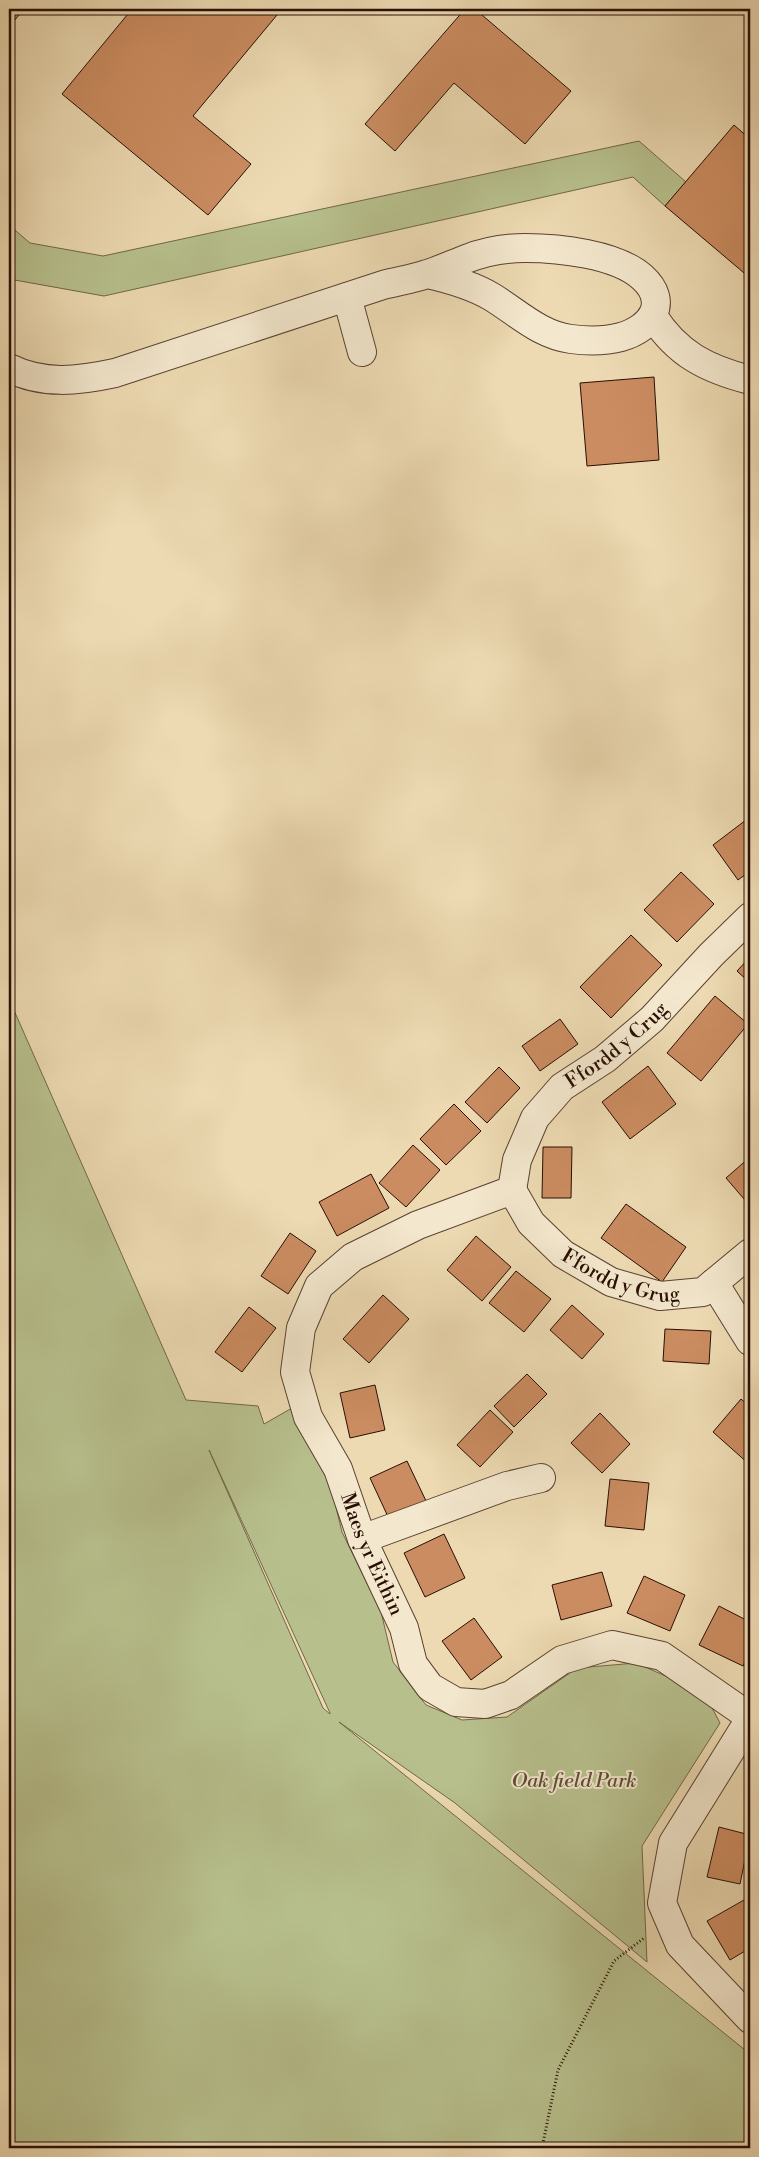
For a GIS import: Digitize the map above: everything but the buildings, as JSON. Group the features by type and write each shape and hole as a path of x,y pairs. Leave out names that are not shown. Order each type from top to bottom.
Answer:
{"street":[{"path":"9,368 19,373 53,381 87,379 115,373 383,285 428,274 468,258 492,251 524,248 573,252 601,258 626,267 642,277 652,290 657,303 653,316 642,328 621,337 594,340 571,339 541,330 491,296 469,286 428,274"},
{"path":"346,297 362,352"},
{"path":"653,316 665,334 680,350 731,375 750,380"},
{"name":"Ffordd y Crug","path":"512,1190 517,1160 535,1118 562,1087 605,1059 652,1019 711,955 750,917"},
{"name":"Ffordd y Grug","path":"512,1190 531,1223 563,1254 611,1282 660,1296 703,1292 750,1253"},
{"name":"Maes yr Eithin","path":"512,1190 418,1225 353,1257 320,1286 301,1328 295,1372 308,1416 338,1469 362,1539 404,1628 413,1664 430,1687 456,1702 485,1704 511,1695 562,1660 612,1645 662,1656 750,1718"},
{"path":"714,1283 750,1341"},
{"path":"362,1539 508,1486 541,1478"},
{"path":"750,1718 672,1843 662,1904 680,1945 750,2019"}],"path":[{"path":"542,2148 558,2070 614,1961 669,1919"}],"green space":[{"path":"639,141 686,182 665,206 633,177 104,296 9,279 9,225 30,243 103,256"},
{"name":"Oak field Park","path":"9,999 186,1400 258,1406 264,1424 292,1408 331,1487 342,1532 381,1612 393,1662 426,1705 462,1720 507,1717 577,1668 636,1663 670,1678 710,1704 720,1723 642,1846 647,1962 455,1803 339,1722 750,2054 750,2148 9,2148","holes":["209,1450 330,1713 323,1708"]}]}
